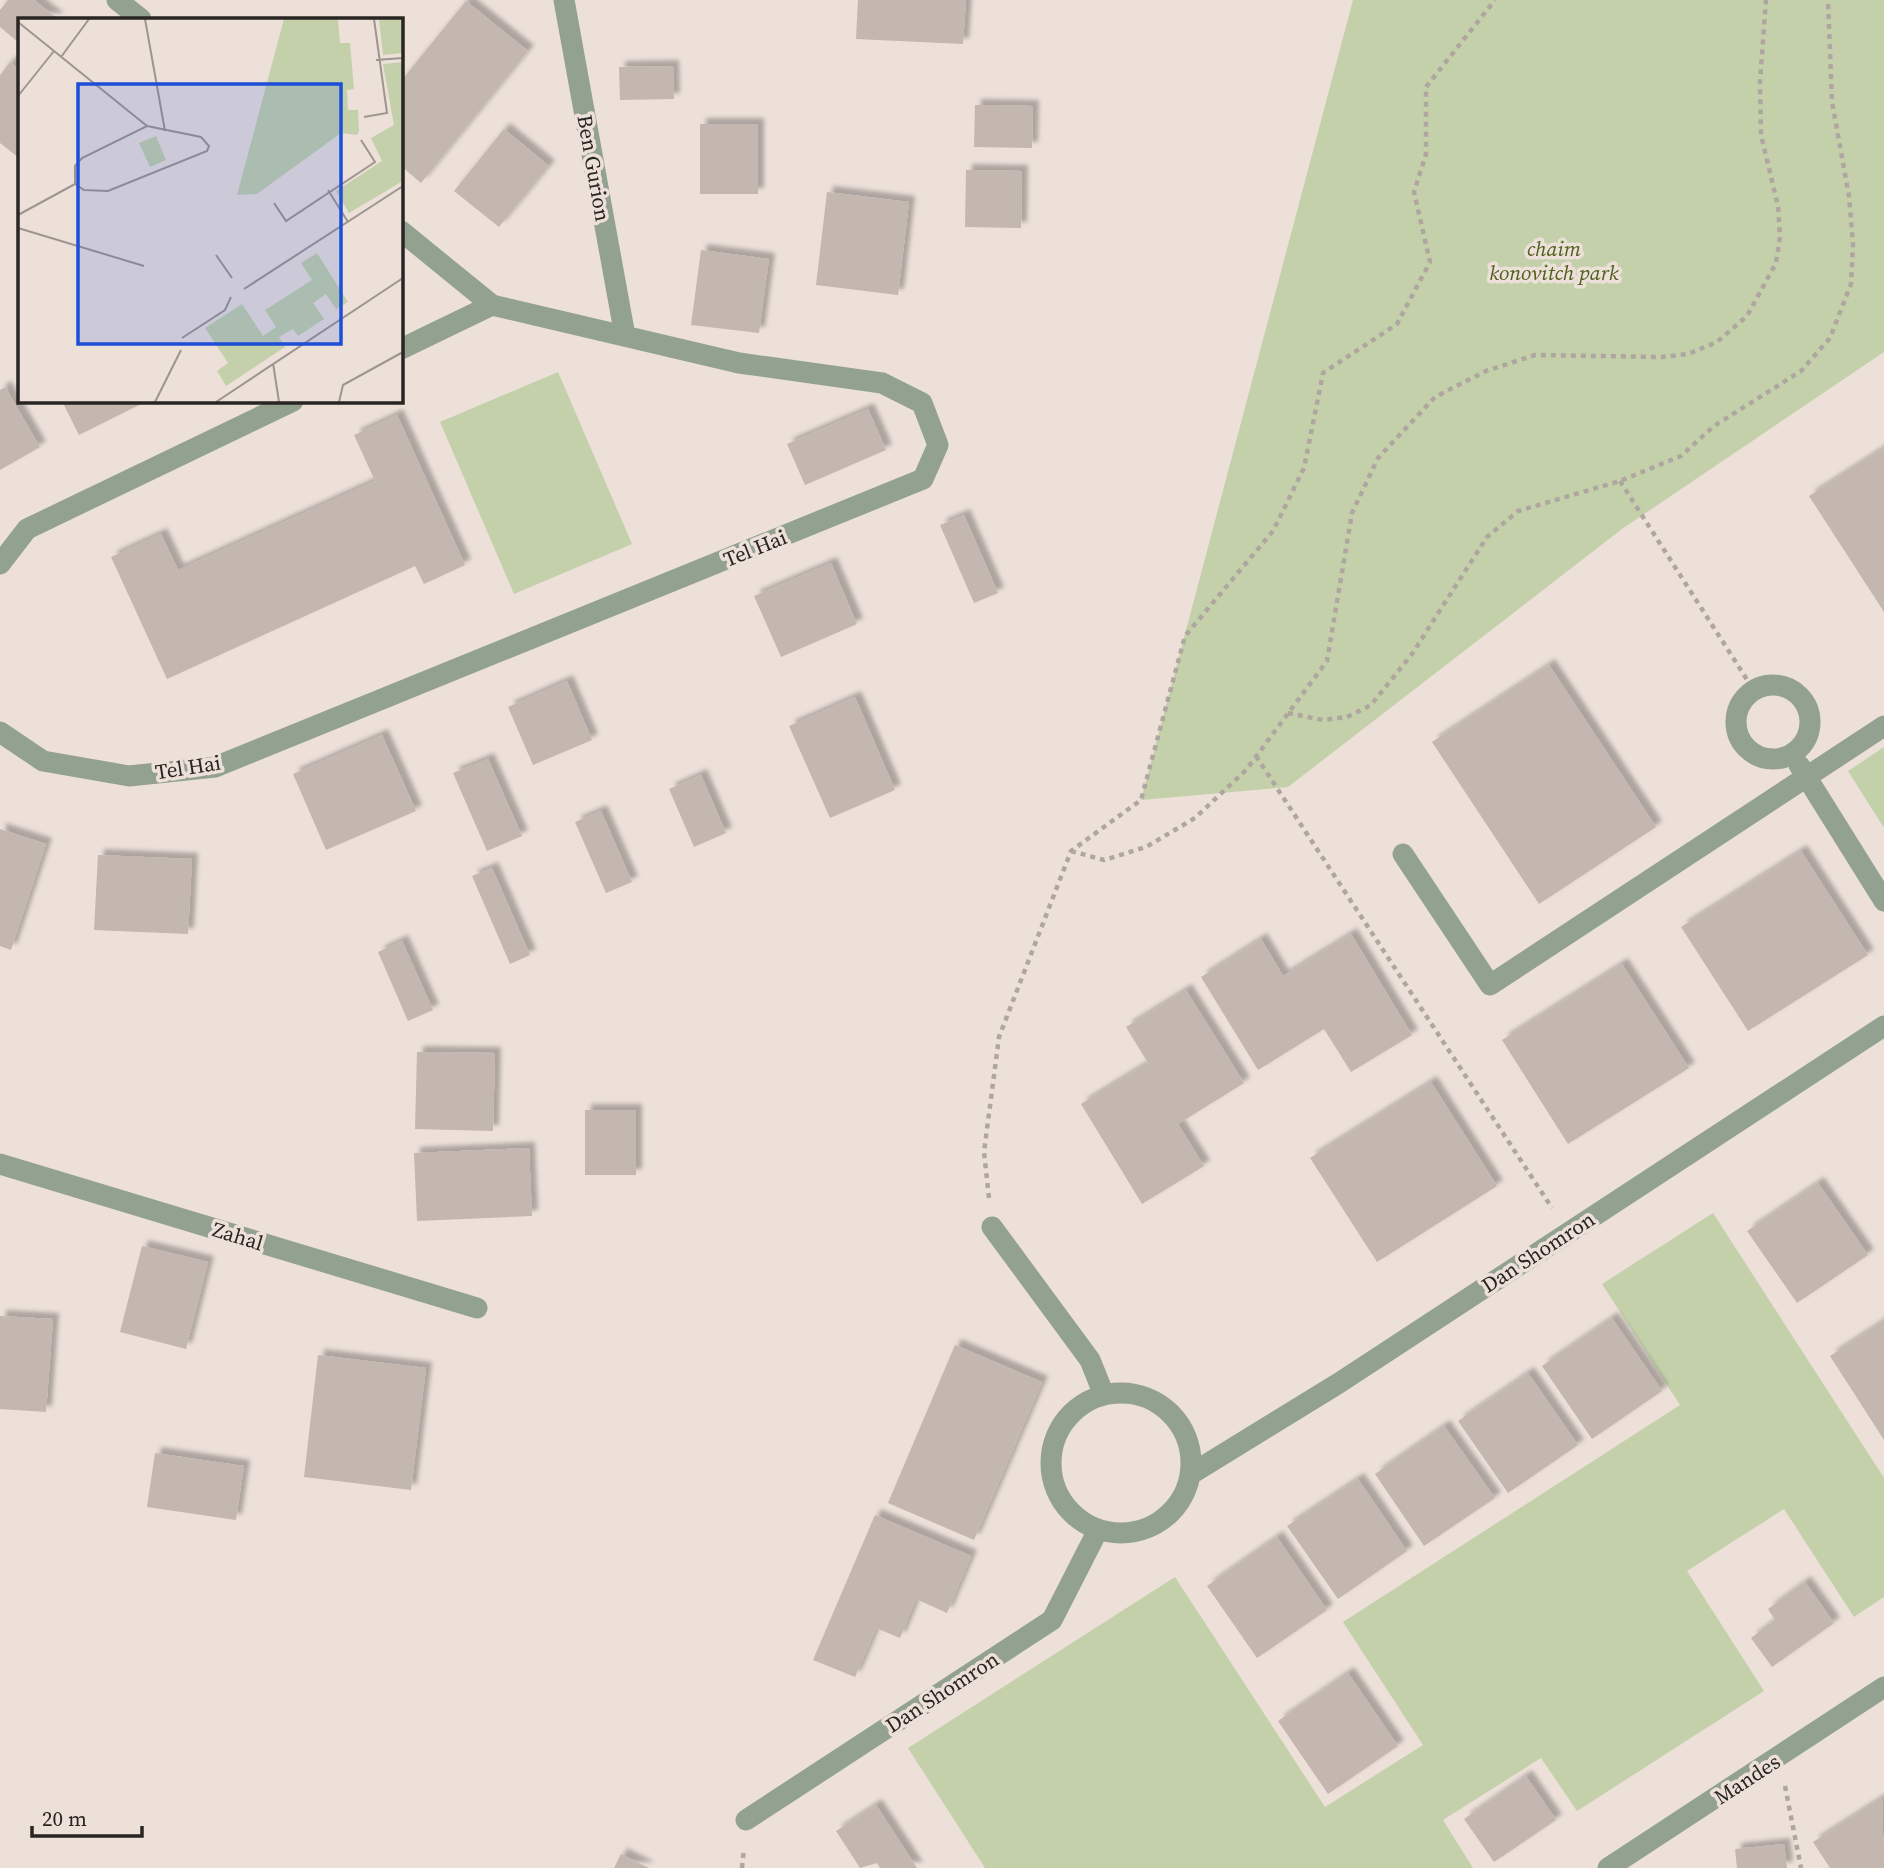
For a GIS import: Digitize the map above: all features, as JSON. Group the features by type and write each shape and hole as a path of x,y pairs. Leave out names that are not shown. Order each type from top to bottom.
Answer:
{"street":[{"path":"117,0 140,18"},
{"name":"Ben Gurion","path":"564,0 625,336"},
{"path":"402,232 492,305 402,349"},
{"name":"Tel Hai","path":"0,732 43,761 129,776 215,766 923,479 938,445 922,403 882,383 739,363 492,305"},
{"path":"0,564 27,529 291,402"},
{"path":"1764,685 1787,687 1805,702 1811,725 1808,737 1793,754 1782,759 1758,757 1740,741 1735,719 1738,707 1754,689 1764,685"},
{"path":"1403,854 1490,985 1884,726"},
{"path":"1793,754 1884,901"},
{"name":"Dan Shomron","path":"1191,1474 1339,1383 1884,1026"},
{"name":"Zahal","path":"0,1164 477,1308"},
{"path":"992,1227 1090,1360 1104,1395"},
{"path":"1104,1395 1138,1396 1169,1411 1183,1430 1191,1451 1191,1474 1183,1497 1168,1516 1147,1529 1123,1534 1098,1530 1077,1518 1062,1502 1053,1482 1051,1460 1056,1438 1067,1419 1083,1404 1104,1395"},
{"name":"Dan Shomron","path":"746,1820 1052,1620 1098,1530"},
{"name":"Mandes","path":"1608,1868 1780,1758 1884,1687"}],"path":[{"path":"992,1227 984,1152 999,1037 1071,851 1141,800 1185,636 1273,531 1304,468 1323,373 1397,324 1430,262 1414,192 1426,154 1426,87 1495,0"},
{"path":"1071,851 1104,860 1146,847 1195,818 1256,756 1326,661 1352,513 1378,458 1435,397 1486,371 1535,355 1661,357 1688,354 1717,342 1747,316 1776,264 1780,236 1778,206 1761,135 1760,82 1766,0"},
{"path":"1289,713 1323,720 1348,717 1371,705 1412,654 1487,537 1518,511 1620,481 1681,457 1714,426 1801,371 1830,338 1843,309 1850,284 1853,244 1849,196 1832,102 1828,0"},
{"path":"1620,481 1754,689"},
{"path":"1256,756 1568,1232"},
{"path":"1780,1758 1801,1868"}],"green space":[{"name":"chaim konovitch park","path":"1353,0 1884,0 1884,352 1622,529 1288,787 1141,800"},
{"path":"558,372 632,544 514,594 440,422"},
{"path":"1884,747 1884,828 1848,771"},
{"path":"1713,1213 1884,1478 1884,1597 1854,1617 1784,1509 1687,1571 1764,1691 1577,1811 1541,1758 1443,1820 1473,1868 985,1868 908,1748 1175,1577 1325,1807 1423,1745 1343,1622 1680,1405 1602,1284"}],"building":[{"path":"8,0 34,0 57,18 18,18 18,42 0,27 0,10"},
{"path":"858,0 966,0 963,44 856,39"},
{"path":"466,1 528,51 421,183 402,167 402,80"},
{"path":"10,62 18,69 18,157 0,143 0,75"},
{"path":"673,66 674,99 620,100 619,67"},
{"path":"975,105 1033,106 1032,148 974,147"},
{"path":"700,124 758,124 758,194 700,194"},
{"path":"504,129 549,166 499,227 454,191"},
{"path":"966,170 1022,171 1021,228 965,227"},
{"path":"827,192 909,202 898,295 816,285"},
{"path":"701,250 769,259 759,333 691,325"},
{"path":"5,387 40,447 0,470 0,390"},
{"path":"62,402 145,402 79,435"},
{"path":"868,409 886,450 805,485 787,444"},
{"path":"397,415 465,565 424,584 415,566 167,679 111,557 161,534 178,570 375,481 354,435"},
{"path":"1884,448 1884,612 1809,496"},
{"path":"964,515 998,593 974,603 940,525"},
{"path":"831,563 857,624 781,657 754,596"},
{"path":"1549,665 1656,827 1539,904 1432,742"},
{"path":"567,681 592,740 533,765 508,707"},
{"path":"855,697 895,790 830,818 789,726"},
{"path":"382,735 416,811 326,850 293,774"},
{"path":"488,759 522,836 487,851 453,773"},
{"path":"701,775 726,833 694,847 669,789"},
{"path":"601,811 632,882 606,893 575,822"},
{"path":"0,829 46,844 11,950 0,946"},
{"path":"1801,851 1868,955 1748,1031 1681,927"},
{"path":"98,855 192,859 188,934 94,930"},
{"path":"492,868 530,955 510,964 472,876"},
{"path":"1351,934 1412,1035 1351,1072 1324,1029 1258,1070 1201,977 1261,939 1283,976"},
{"path":"402,941 433,1010 408,1021 378,952"},
{"path":"1622,964 1689,1068 1568,1144 1502,1040"},
{"path":"1186,990 1244,1083 1178,1124 1204,1166 1142,1204 1081,1104 1148,1063 1126,1027"},
{"path":"417,1052 495,1053 493,1131 415,1129"},
{"path":"1431,1082 1497,1186 1377,1262 1310,1158"},
{"path":"585,1110 636,1110 636,1175 585,1175"},
{"path":"529,1148 532,1216 417,1221 414,1153"},
{"path":"1818,1183 1868,1255 1797,1303 1747,1231"},
{"path":"142,1246 208,1262 186,1349 120,1332"},
{"path":"0,1316 53,1319 46,1412 0,1409"},
{"path":"1612,1318 1662,1391 1592,1439 1542,1366"},
{"path":"1884,1321 1884,1440 1830,1356"},
{"path":"955,1345 1042,1382 974,1540 888,1503"},
{"path":"318,1355 426,1368 411,1490 304,1477"},
{"path":"1528,1373 1578,1445 1508,1493 1458,1421"},
{"path":"1444,1426 1495,1498 1424,1546 1375,1474"},
{"path":"155,1453 244,1466 236,1520 147,1507"},
{"path":"1358,1479 1407,1551 1338,1599 1287,1526"},
{"path":"875,1515 971,1556 947,1613 916,1599 900,1638 876,1628 855,1677 813,1660"},
{"path":"1277,1537 1327,1610 1257,1658 1207,1586"},
{"path":"1805,1582 1834,1623 1772,1667 1751,1638 1775,1620 1768,1609"},
{"path":"1348,1673 1398,1746 1328,1794 1278,1721"},
{"path":"1526,1776 1556,1820 1494,1862 1464,1819"},
{"path":"1882,1798 1884,1868 1830,1868 1813,1842"},
{"path":"876,1805 917,1868 880,1868 877,1863 860,1868 836,1831"},
{"path":"1784,1844 1787,1868 1737,1868 1735,1849"},
{"path":"621,1854 649,1868 614,1868"}]}
